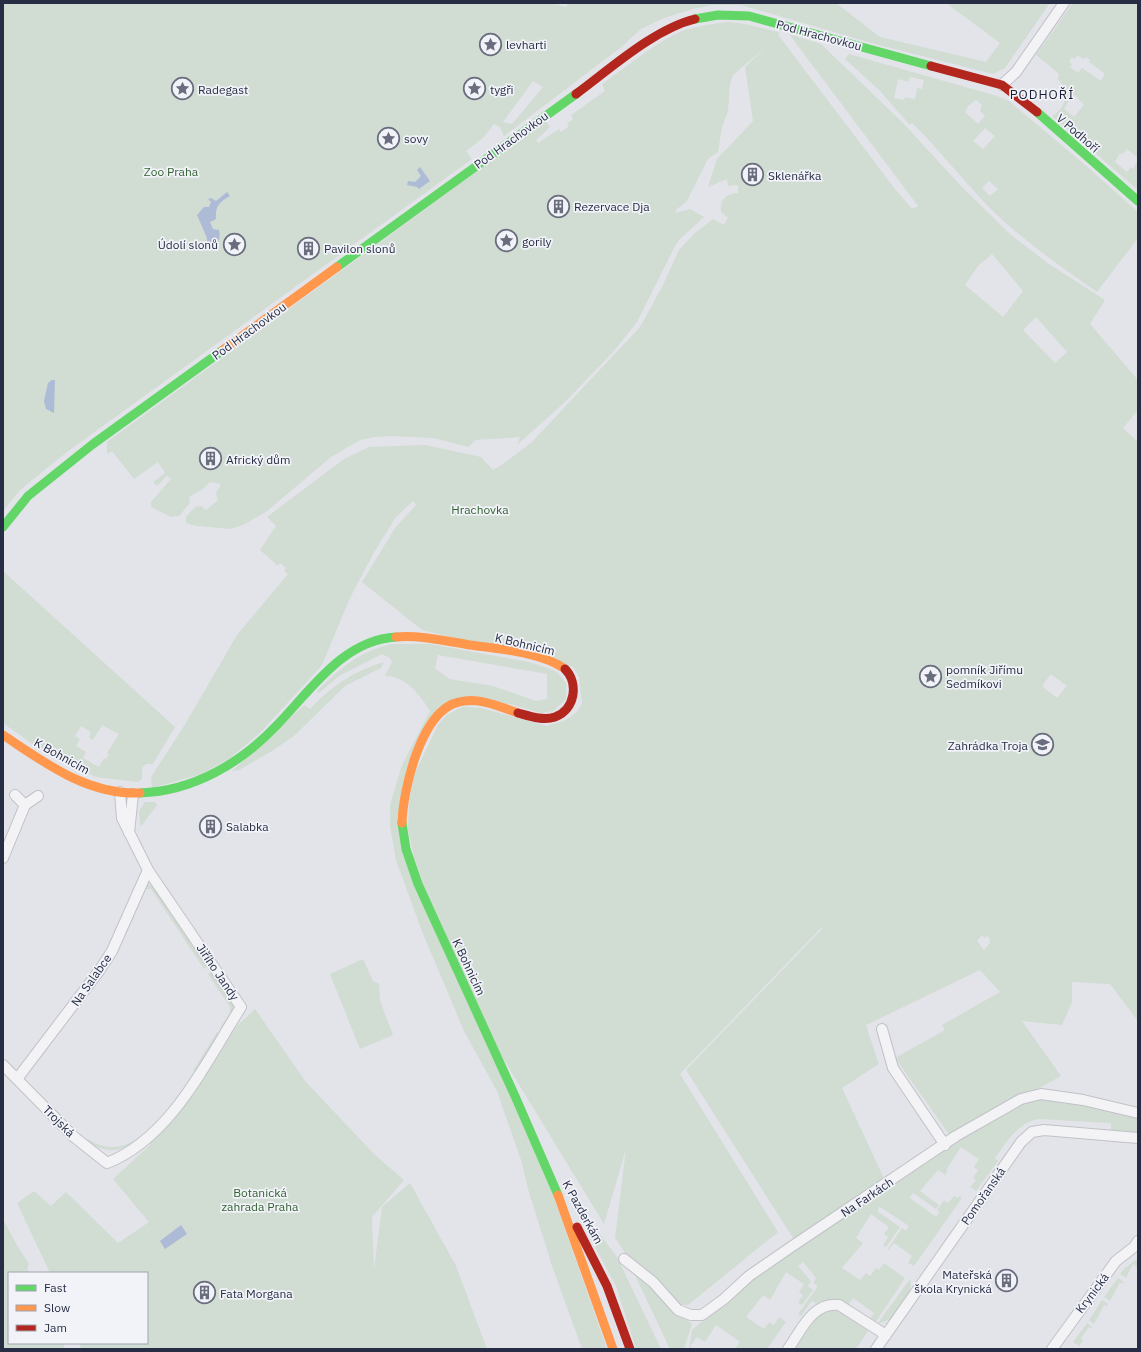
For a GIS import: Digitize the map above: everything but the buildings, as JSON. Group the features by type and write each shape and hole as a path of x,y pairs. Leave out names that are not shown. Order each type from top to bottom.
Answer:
{"street":[{"path":"1002,85 1020,66 1064,3"},
{"name":"Pod Hrachovkou","path":"3,527 28,496 93,444 592,81 653,38 675,25 689,20 717,15 748,16 1002,85"},
{"name":"V Podhoří","path":"1002,85 1038,113 1138,201"},
{"name":"K Bohnicím","path":"3,735 50,766 86,784 134,794 172,790 209,776 231,764 264,739 342,658 365,644 382,638 402,636 477,646 551,661 566,669 573,682 573,699 565,711 556,717 540,718 480,701 452,704 437,716 422,740 411,765 402,803 402,826 405,852 552,1182"},
{"name":"Jiřího Jandy","path":"120,792 122,818 148,870 241,1007 185,1096 156,1131 121,1158"},
{"path":"129,833 134,794"},
{"path":"15,796 25,805"},
{"path":"3,858 25,805 38,796"},
{"name":"Na Salabce","path":"17,1079 100,971 112,951 148,870"},
{"path":"882,1029 893,1068 945,1144"},
{"name":"Trojská","path":"3,1065 73,1136 107,1163 121,1158"},
{"name":"Na Farkách","path":"624,1259 653,1282 678,1310 691,1315 702,1315 724,1299 749,1276 956,1136 1021,1099 1041,1094 1083,1100 1138,1112"},
{"name":"Pomořanská","path":"876,1349 1021,1142 1032,1132 1044,1130 1138,1138"},
{"name":"K Pazderkám","path":"552,1182 613,1349"},
{"name":"K Pazderkám","path":"552,1182 604,1275 630,1349"},
{"name":"Krynická","path":"1052,1349 1112,1266 1138,1241"},
{"path":"788,1349 816,1310 830,1304 839,1305 886,1335"}],"green space":[{"name":"Zoo Praha","path":"3,3 552,3 566,7 568,3 836,3 880,37 986,62 1000,43 946,3 1050,3 1005,68 993,74 875,44 741,5 712,5 693,9 664,18 641,29 620,48 504,136 500,127 494,124 483,138 466,151 472,159 67,452 20,490 3,511","holes":["533,81 543,87 512,124 503,122"]},
{"path":"1073,3 1138,3 1138,158 1127,149 1122,154 1120,153 1115,162 1127,172 1131,167 1133,169 1138,159 1138,190 1052,116 1061,109 1065,100 1064,90 1058,79 1059,74 1036,55","holes":["1077,55 1084,59 1086,57 1090,60 1089,62 1105,74 1101,81 1082,68 1078,73 1070,67 1072,64 1069,62 1072,57 1075,59","1075,95 1084,105 1074,117 1064,109 1072,96"]},
{"name":"Hrachovka","path":"728,22 745,24 778,32 779,36 895,189 912,209 918,206 789,34 821,44 903,123 960,185 1011,235 1049,264 1105,300 1090,324 1138,380 1138,410 1123,428 1138,442 1138,1021 1110,984 1072,982 1072,1002 1062,1025 1022,1021 1061,1076 1032,1092 1007,1101 951,1137 895,1058 945,1030 942,1025 1000,992 980,970 866,1025 879,1064 842,1088 887,1185 998,1113 1035,1098 1089,1105 1138,1118 1138,1133 1111,1132 1111,1123 1039,1119 1031,1121 1025,1124 1009,1139 995,1158 998,1161 976,1191 970,1187 976,1180 973,1178 978,1170 974,1167 979,1159 961,1147 946,1170 948,1171 945,1175 938,1170 920,1191 939,1205 936,1209 913,1193 910,1198 936,1217 940,1212 937,1210 944,1200 948,1203 954,1196 958,1198 959,1196 962,1198 914,1266 908,1263 912,1256 894,1243 889,1250 888,1249 902,1228 906,1231 909,1226 880,1207 877,1211 900,1227 886,1247 883,1245 888,1237 884,1234 889,1227 871,1214 856,1238 863,1243 842,1268 860,1280 866,1273 870,1276 876,1268 879,1270 884,1263 905,1278 875,1323 869,1320 874,1313 853,1298 848,1305 840,1301 832,1300 817,1304 812,1301 801,1316 798,1314 818,1286 813,1283 816,1278 803,1262 798,1266 811,1281 808,1286 813,1290 802,1305 798,1303 803,1295 799,1292 804,1284 786,1272 770,1300 763,1295 746,1317 764,1329 769,1322 774,1325 779,1317 786,1322 767,1349 735,1349 740,1342 716,1325 705,1342 697,1337 690,1346 694,1349 689,1349 692,1330 795,1241 686,1070 823,928 822,927 680,1074 778,1232 688,1305 680,1305 627,1256 615,1238 626,1149 604,1224 490,1037 415,862 408,830 409,804 414,775 438,725 447,715 462,707 481,708 547,726 564,721 577,712 582,703 579,677 573,667 422,630 362,582 395,528 416,505 413,501 396,517 373,554 350,598 322,665 262,731 229,759 201,774 152,788 151,777 184,726 237,635 288,574 284,571 286,568 280,563 278,566 260,550 276,526 267,517 344,459 369,447 425,445 481,457 493,470 531,443 640,327 662,287 679,250 695,233 713,219 724,225 728,218 721,212 721,204 727,196 738,193 738,185 728,186 727,179 708,187 717,159 753,121 745,67 768,45 733,75 730,84 728,111 722,127 718,152 708,159 687,201 677,209 675,213 690,209 704,217 680,239 675,246 637,322 613,352 566,401 517,445 520,437 475,440 469,447 433,438 392,436 360,440 331,457 266,512 243,525 230,529 197,526 186,523 186,517 195,507 201,506 206,510 218,500 216,493 221,484 210,482 203,489 189,497 190,503 179,516 171,517 151,507 151,502 171,479 167,476 157,486 153,482 165,473 158,462 134,479 112,451 107,454 107,442 546,121 550,127 536,140 538,143 559,129 561,132 569,126 567,124 573,119 571,115 605,91 602,84 651,48 682,31 699,26","holes":["757,165 762,180 748,185 744,169","992,254 1023,291 1003,317 965,285 978,266","1036,317 1067,352 1055,363 1023,330","1051,674 1067,686 1057,698 1042,686","982,935 985,938 987,936 990,939 990,943 984,950 977,941"]},
{"path":"849,54 997,96 1009,101 1138,212 1138,238 1097,292 1033,246 997,215 923,134 912,123 910,125 879,90 845,59","holes":["910,77 924,80 922,89 917,88 915,99 905,97 904,100 894,98 898,79 908,82","976,100 982,105 980,111 985,116 978,124 965,112 968,106","985,128 995,136 983,149 973,141","989,181 998,189 990,196 982,188"]},
{"path":"3,571 175,727 153,764 146,764 142,768 142,779 138,782 96,777 31,743 3,723","holes":["102,725 119,734 107,753 109,754 106,759 104,758 99,767 83,758 86,752 76,746 80,739 75,736 81,726 91,732 89,738 93,740"]},
{"path":"391,644 430,644 529,662 557,672 566,683 566,699 553,711 541,713 510,704 438,707 397,817 553,1195 607,1349 582,1349 552,1266 528,1189 521,1160 497,1091 464,1031 423,934 396,860 390,826 390,805 402,765 430,711 417,693 406,683 393,677 385,676 392,662 390,658 382,654 339,676 319,693 317,691 342,668 359,656","holes":["438,655 547,674 547,699 536,701 493,686 449,679 435,668"]},
{"path":"384,662 381,668 345,686 294,736 239,770 232,771 304,705 310,709 344,680 373,665"},
{"path":"145,802 155,802 157,805 142,825 140,825 139,811"},
{"path":"149,884 153,886 206,966 204,969 151,889 146,889 145,885"},
{"path":"363,959 373,981 379,984 380,1001 393,1035 360,1049 330,974"},
{"path":"211,973 234,1006 233,1013 223,1029 220,1028 230,1013 230,1007 208,974"},
{"name":"Botanická zahrada Praha","path":"255,1009 306,1082 374,1154 404,1180 372,1217 374,1269 382,1207 410,1183 456,1266 487,1349 81,1349 80,1344 148,1344 148,1272 50,1272 17,1203 34,1191 51,1206 66,1192 118,1243 149,1222 113,1179 150,1145 148,1142 189,1093 193,1096 237,1026"},
{"path":"217,1032 219,1034 197,1071 193,1071"},
{"path":"157,1122 142,1137 125,1148 107,1150 97,1147 87,1141 88,1139 108,1147 125,1145 141,1136"},
{"path":"572,1197 617,1257 661,1349 636,1349 616,1286 569,1199"},
{"path":"3,1219 29,1264 27,1268 29,1272 8,1272 8,1344 63,1344 65,1349 3,1349"},
{"path":"1138,1258 1138,1268 1133,1264 1126,1278 1120,1274 1124,1269"},
{"path":"633,1271 676,1312 692,1324 684,1349 670,1349"},
{"path":"1118,1278 1124,1282 1122,1284 1120,1282 1110,1301 1104,1297"},
{"path":"910,1279 911,1286 909,1293 902,1307 885,1322 878,1323"},
{"path":"1102,1300 1108,1304 1107,1306 1104,1305 1094,1324 1089,1320"},
{"path":"830,1309 841,1312 868,1331 856,1349 794,1349 817,1317 821,1313"},
{"path":"1087,1323 1092,1327 1091,1329 1089,1327 1081,1338 1083,1340 1079,1346 1073,1342"}],"water":[{"path":"420,167 430,181 419,189 417,187 407,185 408,181 415,182 421,176 417,170"},
{"path":"227,192 230,196 218,205 216,219 210,222 213,229 219,230 220,236 217,244 209,249 206,243 207,238 197,215 204,207 209,207 211,202 208,199 211,198 216,201"},
{"path":"55,380 54,413 46,409 44,401 48,383"},
{"path":"181,1225 187,1234 165,1249 160,1241"}],"traffic: fast":[{"path":"695,19 718,15 749,16 931,66"},
{"path":"337,267 576,94"},
{"path":"1037,112 1138,201"},
{"path":"3,527 28,496 93,444 223,350"},
{"path":"140,793 160,791 198,781 232,763 263,739 329,669 344,657 360,647 377,640 396,637"},
{"path":"402,823 406,849 418,884 515,1096 558,1195"}],"traffic: slow":[{"path":"223,350 337,267"},
{"path":"396,637 442,640 519,652 555,663 565,669"},
{"path":"402,823 410,772 417,753 434,720 446,708 459,702 481,701 518,713"},
{"path":"3,735 51,766 84,783 102,789 140,793"},
{"path":"558,1195 613,1349"}],"traffic: jam":[{"path":"576,94 648,41 664,31 695,19"},
{"path":"931,66 1002,85 1037,112"},
{"path":"518,713 536,718 550,718 562,714 567,709 573,696 572,681 565,669"},
{"path":"577,1227 607,1286 630,1349"}],"place":[{"name":"levharti","path":"491,44"},
{"name":"Radegast","path":"182,89"},
{"name":"tygři","path":"474,89"},
{"name":"sovy","path":"388,138"},
{"name":"Sklenářka","path":"753,175"},
{"name":"Rezervace Dja","path":"558,206"},
{"name":"gorily","path":"507,241"},
{"name":"Údolí slonů","path":"234,244"},
{"name":"Pavilon slonů","path":"308,248"},
{"name":"Africký dům","path":"211,459"},
{"name":"pomník Jiřímu Sedmíkovi","path":"931,676"},
{"name":"Zahrádka Troja","path":"1043,745"},
{"name":"Salabka","path":"210,826"},
{"name":"Mateřská škola Krynická","path":"1007,1281"},
{"name":"Fata Morgana","path":"204,1293"}],"district":[{"name":"PODHOŘÍ","path":"1042,94"}]}
